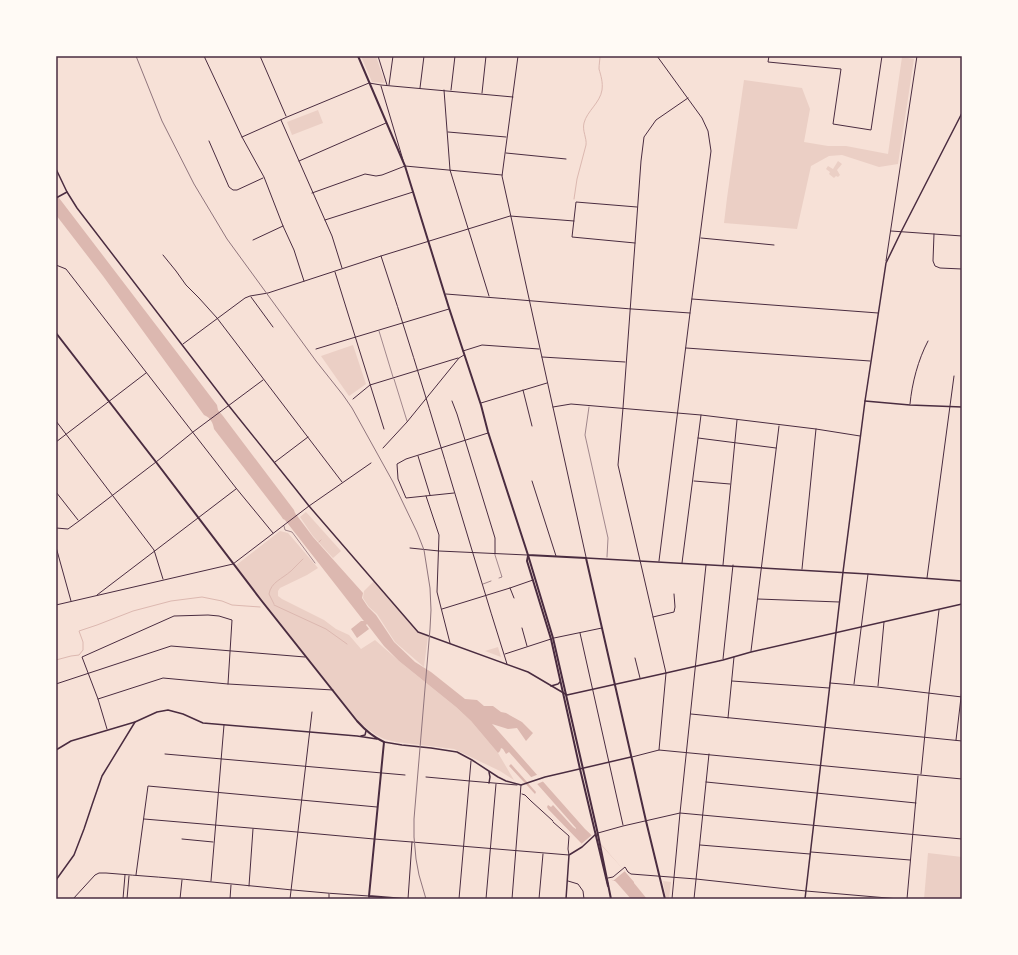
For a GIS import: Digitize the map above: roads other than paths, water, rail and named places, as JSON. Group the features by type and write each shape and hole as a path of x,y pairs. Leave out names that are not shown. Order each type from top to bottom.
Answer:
{"main road":[{"path":"358,56 405,166 414,192 449,308 528,555 562,677 604,872 607,877"},
{"path":"56,333 233,564 357,721 366,731 384,742 369,898 407,899"},
{"path":"528,555 586,558 665,899"},
{"path":"552,639 565,694"},
{"path":"596,835 600,843 611,899"}],"street":[{"path":"204,56 242,137 264,177 294,250 304,281"},
{"path":"260,56 287,117"},
{"path":"378,56 388,86"},
{"path":"388,86 393,56"},
{"path":"420,88 424,56"},
{"path":"451,91 456,56"},
{"path":"482,94 486,56"},
{"path":"518,56 502,175 586,558 843,572 962,581"},
{"path":"657,56 702,118 708,131 712,151 659,562"},
{"path":"769,56 768,62 841,69 833,124 871,130 882,56"},
{"path":"805,899 843,572 865,401 917,56"},
{"path":"242,137 369,83 513,97"},
{"path":"381,85 405,166"},
{"path":"444,90 450,170 489,297"},
{"path":"659,750 666,673 618,465 644,138 656,120 688,98"},
{"path":"886,263 962,112"},
{"path":"281,120 332,236 343,269"},
{"path":"299,161 386,122"},
{"path":"447,132 507,137"},
{"path":"209,141 229,187 233,190 237,190 264,177"},
{"path":"505,153 566,159"},
{"path":"312,193 365,174 382,176 405,166 502,175"},
{"path":"56,169 67,192 77,208 229,406 309,506 418,632 528,672 565,694 592,690 861,626 962,604"},
{"path":"56,198 67,192"},
{"path":"325,220 414,192"},
{"path":"635,243 572,237 576,202 638,207"},
{"path":"182,345 217,318 250,296 268,293 510,216 574,221"},
{"path":"253,240 283,226"},
{"path":"891,231 962,236"},
{"path":"934,234 933,261 935,266 940,268 962,269"},
{"path":"700,238 774,245"},
{"path":"163,255 186,286 217,318 342,482"},
{"path":"381,256 403,323 507,664"},
{"path":"56,265 66,269 236,488 273,533"},
{"path":"335,272 384,429"},
{"path":"445,294 690,313"},
{"path":"250,296 273,327"},
{"path":"692,299 878,314"},
{"path":"316,349 356,338 449,308"},
{"path":"910,405 916,372 928,340"},
{"path":"463,351 482,345 540,349"},
{"path":"686,348 872,361"},
{"path":"353,399 370,385 459,358 464,355"},
{"path":"542,356 626,362"},
{"path":"383,448 426,400 459,358"},
{"path":"56,442 146,373"},
{"path":"927,578 954,376"},
{"path":"56,528 68,528 79,521 193,432 264,380"},
{"path":"480,404 547,383"},
{"path":"523,390 532,426"},
{"path":"452,401 495,538 495,554"},
{"path":"865,401 962,408"},
{"path":"553,407 571,404 678,412 861,436"},
{"path":"682,563 701,415"},
{"path":"723,565 737,420"},
{"path":"56,421 154,550 163,580"},
{"path":"751,652 780,425"},
{"path":"802,570 816,429"},
{"path":"454,493 406,498 398,478 397,464 406,459 488,432"},
{"path":"274,463 308,436"},
{"path":"698,438 776,448"},
{"path":"418,455 430,496"},
{"path":"56,605 233,564 298,514 371,463"},
{"path":"532,481 556,557"},
{"path":"692,481 731,484"},
{"path":"97,596 154,550 236,488"},
{"path":"56,492 79,521"},
{"path":"426,496 439,536 437,592 451,644"},
{"path":"56,547 72,601"},
{"path":"410,548 439,551 528,555"},
{"path":"672,899 706,564"},
{"path":"723,660 733,566"},
{"path":"854,685 868,574"},
{"path":"442,609 534,579"},
{"path":"510,588 514,598"},
{"path":"653,617 674,612 674,594"},
{"path":"758,599 840,602"},
{"path":"921,775 939,609"},
{"path":"107,730 98,699 82,657 174,616 208,615 219,616 232,620 228,684"},
{"path":"877,687 884,622"},
{"path":"522,628 527,646"},
{"path":"504,654 552,639 602,628"},
{"path":"580,633 623,826"},
{"path":"56,684 171,646 306,657"},
{"path":"728,718 734,657"},
{"path":"635,658 640,678"},
{"path":"550,686 558,684 562,677"},
{"path":"98,699 163,678 228,684 333,690"},
{"path":"732,681 830,688"},
{"path":"830,683 962,697"},
{"path":"956,741 962,689"},
{"path":"56,750 71,740 135,722 157,712 168,710 183,714 203,723 379,739"},
{"path":"290,899 312,712"},
{"path":"690,714 962,741"},
{"path":"56,880 74,855 98,785 106,768 135,722"},
{"path":"211,882 224,725"},
{"path":"357,736 365,734 366,731"},
{"path":"384,742 457,752 506,781 521,785"},
{"path":"426,777 521,785 545,777 659,750 962,779"},
{"path":"165,754 405,775"},
{"path":"694,899 710,754"},
{"path":"459,899 472,760"},
{"path":"489,772 490,783"},
{"path":"907,899 918,775"},
{"path":"706,782 916,803"},
{"path":"486,899 496,784"},
{"path":"512,899 521,785"},
{"path":"136,875 148,786 378,807"},
{"path":"521,794 525,794 569,836 566,899"},
{"path":"144,818 569,856 596,835 623,826 680,813 962,838"},
{"path":"249,886 253,828"},
{"path":"182,839 214,842"},
{"path":"407,899 412,842"},
{"path":"700,845 910,860"},
{"path":"539,899 543,853"},
{"path":"607,877 614,877 625,868 631,874 696,878 806,891 899,899"},
{"path":"73,899 93,877 99,873 136,875 369,898"},
{"path":"123,899 126,875"},
{"path":"127,899 129,875"},
{"path":"180,899 182,880"},
{"path":"567,880 578,884 584,899"},
{"path":"230,899 231,884"},
{"path":"329,894 329,899"}],"lane":[{"path":"379,330 407,422"},
{"path":"589,405 586,435 608,538 607,559"},
{"path":"283,525 285,530 292,532 316,563"},
{"path":"495,554 502,577 499,578"},
{"path":"482,584 491,581"}],"waterway":[{"path":"574,199 577,179 586,145 584,123 599,99 602,90 599,69 600,56"},
{"path":"274,604 269,594 272,586 303,559"},
{"path":"56,660 79,655 83,650 83,642 79,631 133,611 171,601 202,597 222,601 232,605 260,607"},
{"path":"274,605 326,629 347,644"}],"railway":[{"path":"136,56 162,121 194,184 227,239 352,408 393,482 424,550 430,588 431,610 414,819 414,837 419,875 426,899"}]}
